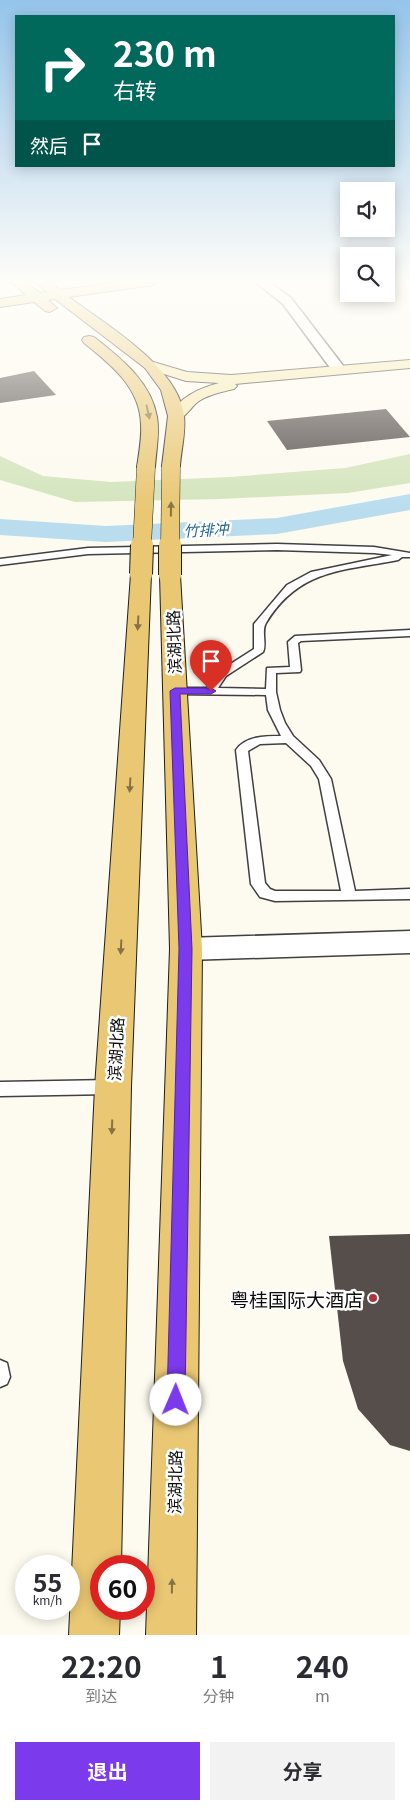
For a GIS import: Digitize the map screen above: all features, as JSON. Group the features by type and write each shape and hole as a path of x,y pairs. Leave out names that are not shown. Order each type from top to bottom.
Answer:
{"main road":[{"name":"滨湖北路","path":"109,357 124,370 141,391 150,418 146,467 156,575 175,691 186,949 171,1635"},
{"name":"滨湖北路","path":"94,1635 113,1087 156,575 176,416 169,389 150,365 139,357"},
{"path":"150,365 207,380 231,380 410,364"},
{"path":"176,416 184,404 212,389 234,385 410,369"}],"street":[{"path":"329,357 339,370"},
{"path":"186,949 410,942"}],"lane":[{"path":"0,562 88,551 277,547 374,550 410,555"},
{"path":"211,691 222,674 259,650 259,624 290,588 314,574 410,555"},
{"path":"350,896 324,779 315,763 290,740 274,710 271,692 271,670 296,670 293,642 299,638 410,633"},
{"path":"175,691 271,692"},
{"path":"290,740 255,741 247,744 242,750 258,884 265,893 275,896 410,894"},
{"path":"0,1089 113,1087"},
{"path":"0,1370 0,1377"}],"green space":[{"path":"410,454 410,483 348,493 220,499 75,502 0,480 0,456 43,476 111,482 230,477 345,468"}],"building":[{"path":"34,371 56,395 0,403 0,378"},
{"path":"386,409 410,437 287,450 267,421"},
{"name":"粤桂国际大酒店","path":"410,1234 410,1451 390,1445 358,1409 343,1361 329,1236"}],"waterway":[{"name":"竹排冲","path":"0,527 106,534 277,526 410,502"}],"place":[{"name":"粤桂国际大酒店","path":"373,1298"}],"route":[{"path":"176,1400 186,949 175,691 211,691"}]}
